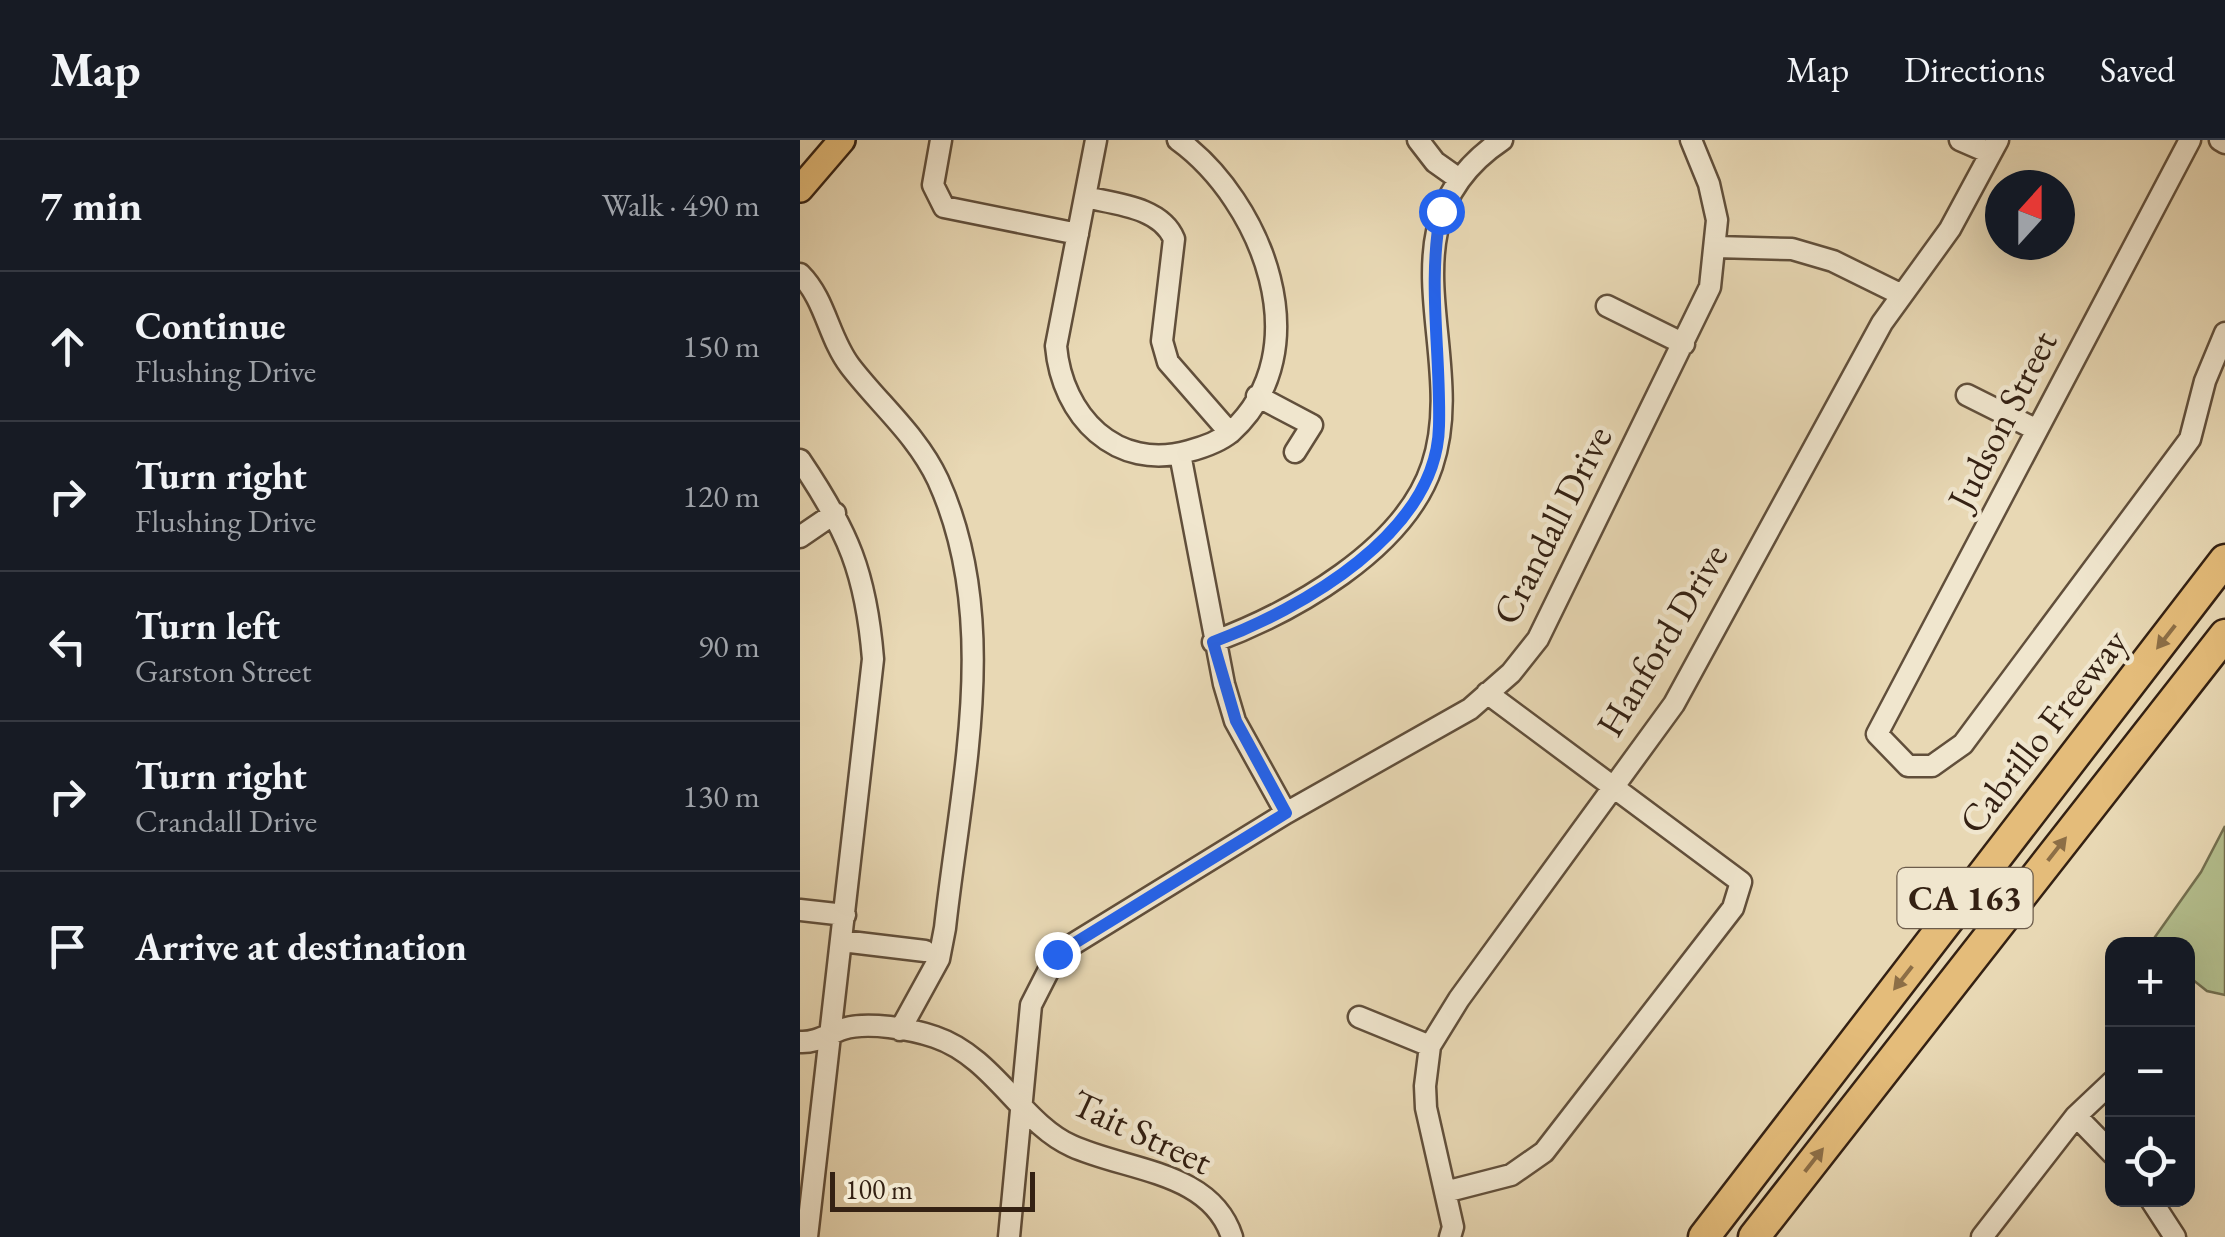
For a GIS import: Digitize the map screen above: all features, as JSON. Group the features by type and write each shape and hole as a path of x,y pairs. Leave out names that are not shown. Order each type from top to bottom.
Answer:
{"highway":[{"name":"Cabrillo Freeway","path":"1704,1237 2225,560"},
{"name":"CA 163","path":"1754,1237 2225,635"}],"main road":[{"path":"800,188 842,140"}],"street":[{"path":"941,140 933,184 944,207 1078,234"},
{"path":"1096,140 1056,346 1058,376 1078,416 1096,435 1123,450 1150,456 1180,454 1230,433 1257,396 1271,360 1271,274 1239,203 1196,153 1178,140"},
{"path":"1418,140 1435,162 1459,179"},
{"path":"1213,642 1250,628 1376,552 1412,509 1432,465 1440,431 1434,244 1441,211 1475,158 1502,140"},
{"name":"Crandall Drive","path":"1008,1237 1031,1004 1057,954 1286,813 1470,709 1511,672 1538,638 1710,287 1717,220 1709,184 1691,140"},
{"path":"1960,140 1994,147"},
{"name":"Judson Street","path":"2190,140 1877,734 1908,766 1932,766 1963,744 2190,439 2205,381 2225,333"},
{"name":"Hanford Drive","path":"1450,1237 1446,1192 1426,1108 1430,1046 1459,999 1674,704 1859,365 1902,295 1950,229 1994,147"},
{"path":"1085,197 1136,209 1169,226 1174,239 1162,342 1168,362 1230,433"},
{"path":"1716,247 1792,249 1833,261 1902,295"},
{"path":"800,274 818,295 830,332 849,365 908,431 937,479 971,584 974,662 945,928 938,959 900,1030"},
{"path":"1607,306 1684,344"},
{"path":"1967,395 2037,430"},
{"path":"1257,396 1312,424 1295,452"},
{"path":"1180,454 1199,540 1213,642 1236,721 1286,813"},
{"path":"800,460 836,513 855,556 870,619 874,659 807,1237"},
{"path":"800,537 836,513"},
{"path":"1446,1192 1512,1175 1544,1152 1733,908 1742,882 1487,693"},
{"path":"800,910 845,915"},
{"path":"842,941 925,951"},
{"path":"1359,1017 1430,1046"},
{"name":"Tait Street","path":"800,1042 848,1027 900,1030 937,1038 959,1048 1020,1100 1051,1134 1071,1146 1183,1183 1205,1196 1226,1218 1232,1237"},
{"path":"1982,1237 2076,1116 2105,1089"},
{"path":"2076,1116 2105,1146"},
{"path":"2155,1207 2174,1237"}],"green space":[{"path":"2225,826 2225,995 2207,991 2195,982 2195,937 2155,937 2201,872"}],"route":[{"path":"1057,954 1286,813 1236,721 1213,642 1250,628 1376,552 1412,509 1432,465 1440,431 1434,244 1441,211"}]}
